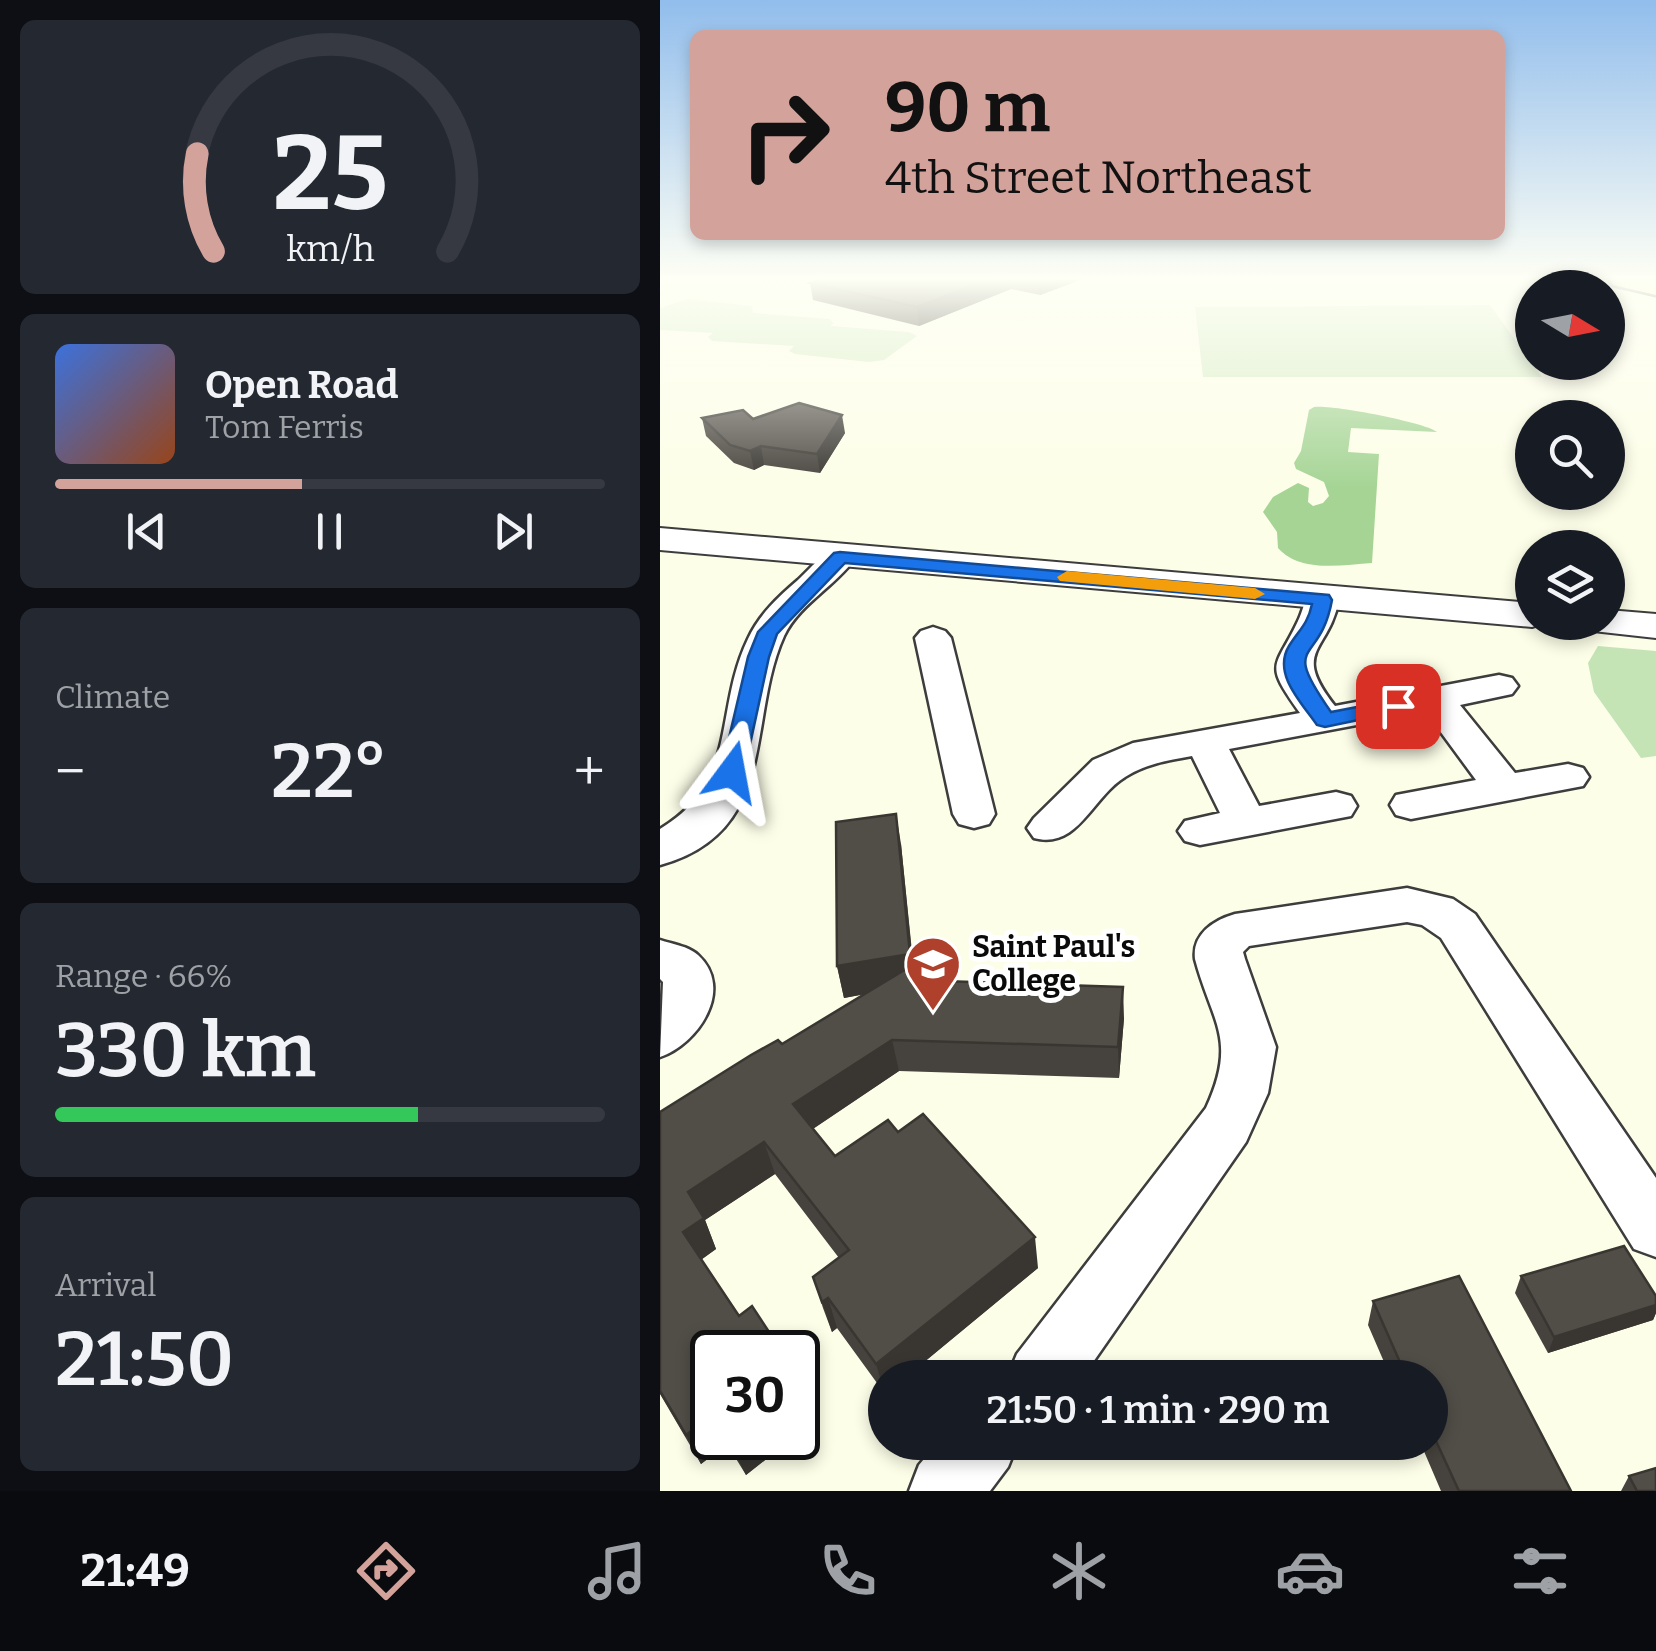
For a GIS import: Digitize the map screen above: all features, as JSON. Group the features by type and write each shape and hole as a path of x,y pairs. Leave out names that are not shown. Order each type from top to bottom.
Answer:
{"street":[{"path":"660,539 1515,615"},
{"path":"660,850 706,818 718,802 732,772 758,657 768,632 840,557"},
{"path":"1322,600 1317,626 1298,648 1292,663 1296,677 1325,720"},
{"path":"1625,623 1656,626"},
{"path":"933,638 974,814"},
{"path":"1048,828 1108,769 1148,752 1500,686"},
{"path":"1435,698 1504,788"},
{"path":"1205,742 1246,823"},
{"path":"1410,805 1568,777"},
{"path":"1200,832 1336,806"},
{"path":"1053,1360 1226,1125 1246,1081 1250,1039 1220,964 1218,947 1235,931 1407,905 1436,911 1458,926 1656,1229"},
{"path":"660,958 681,967 689,979 691,994 684,1011 660,1036"},
{"path":"945,1491 970,1460"}],"green space":[{"path":"900,349 884,360 869,362 789,351"},
{"path":"1200,349 1515,349 1515,377 1203,377"},
{"path":"1314,407 1378,415 1437,432 1351,428 1348,452 1379,454 1372,563 1322,566 1287,556 1278,548 1277,532 1263,512 1273,497 1298,483 1309,488 1308,502 1313,506 1329,496 1324,482 1296,469 1294,463 1301,451 1309,410"},
{"path":"1598,646 1656,651 1656,756 1641,758 1594,692 1588,663"}],"building":[{"path":"799,403 842,415 817,454 761,446 750,451 730,445 702,418 743,410 753,419"},
{"path":"896,814 910,954 837,966 836,822"},
{"path":"911,966 912,980 1123,987 1118,1047 892,1040 793,1104 835,1156 888,1120 898,1132 923,1114 1035,1237 881,1360 873,1360 828,1298 822,1302 813,1277 849,1250 764,1142 688,1192 704,1218 683,1232 739,1316 752,1306 768,1330 690,1330 690,1432 686,1435 660,1391 660,1112 751,1055 778,1040 782,1044"},
{"path":"1624,1246 1656,1296 1656,1305 1554,1337 1521,1276"},
{"path":"1459,1276 1571,1491 1459,1491 1445,1460 1448,1460 1448,1360 1399,1360 1373,1301"},
{"path":"1656,1468 1656,1491 1637,1491 1629,1476"}],"slow traffic":[{"path":"1067,577 1255,594"}],"place":[{"name":"Saint Paul's College","path":"933,1013"}],"route":[{"path":"732,772 758,657 768,632 840,557 1322,600 1317,626 1298,648 1292,663 1296,677 1325,720 1398,706"}]}
